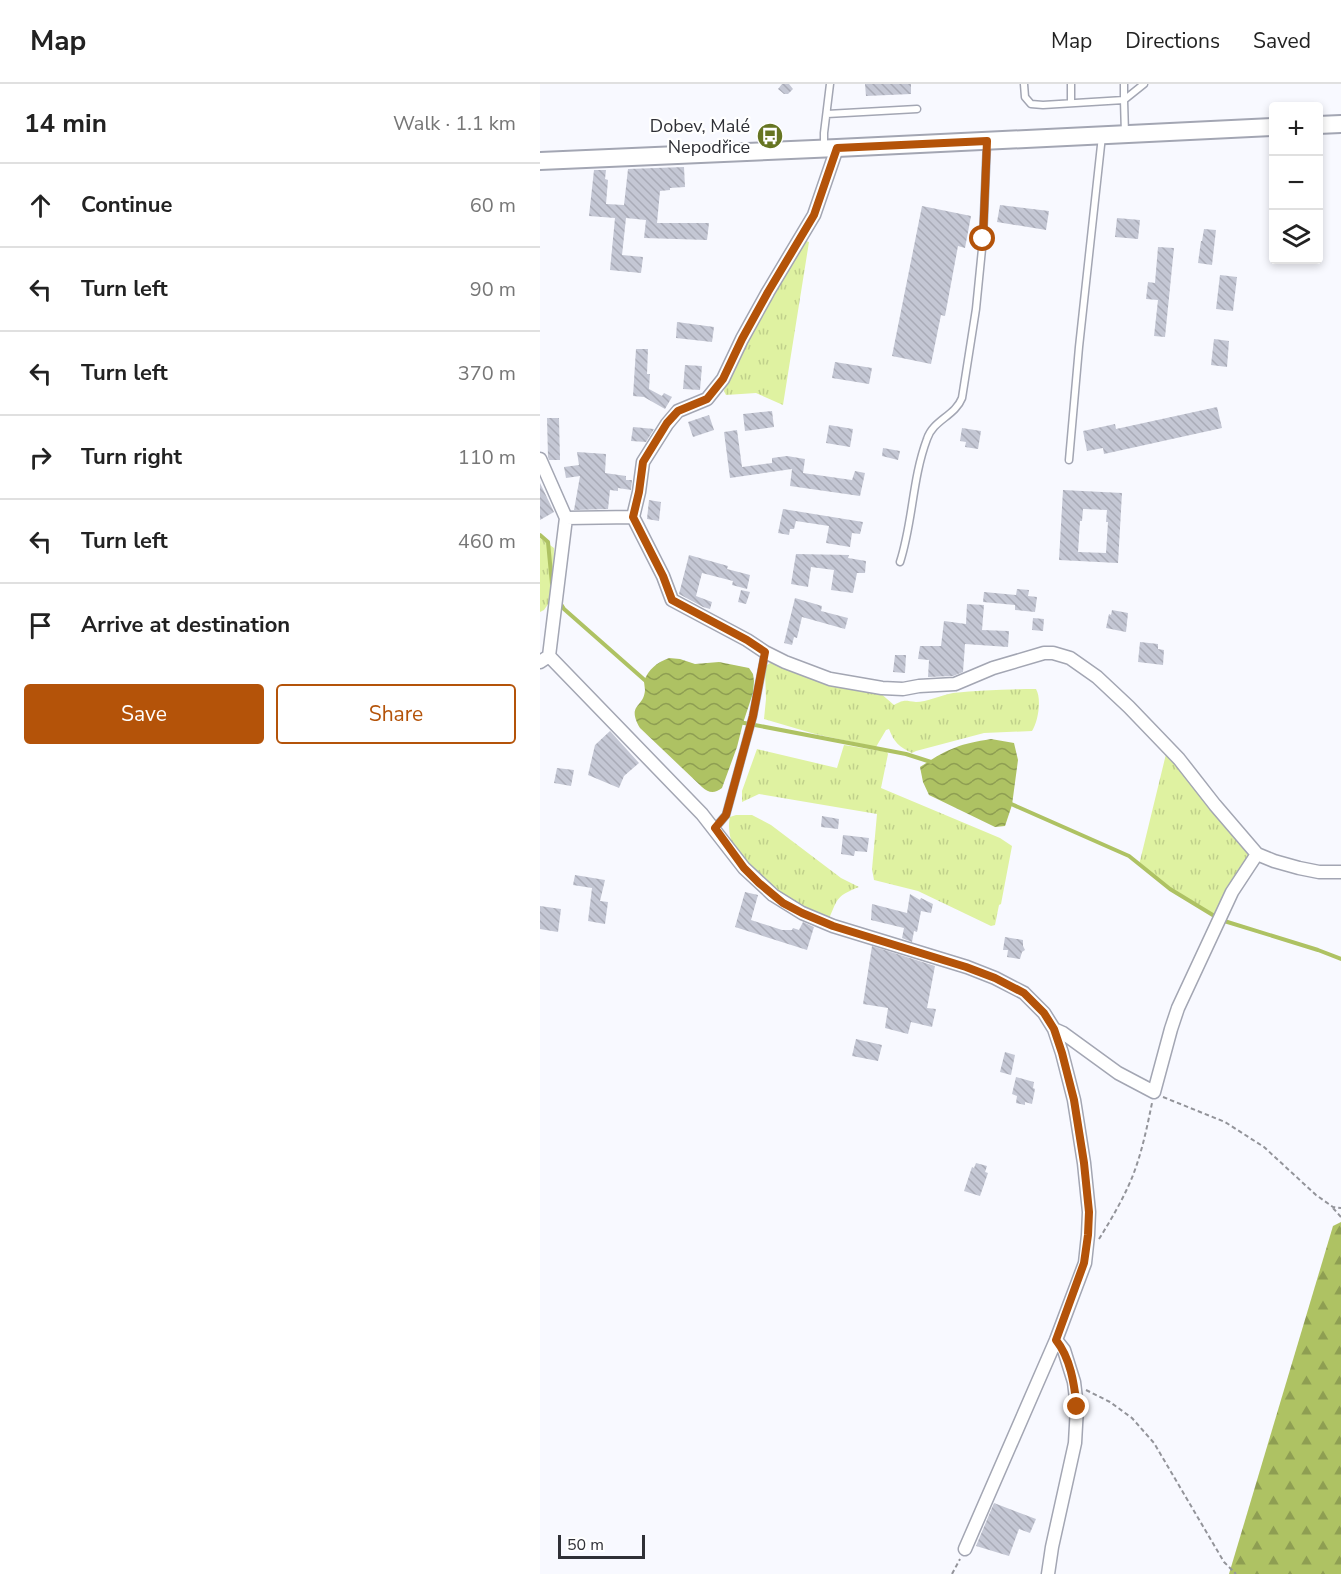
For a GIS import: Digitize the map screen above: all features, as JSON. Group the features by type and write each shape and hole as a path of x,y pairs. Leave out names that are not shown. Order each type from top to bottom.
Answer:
{"main road":[{"path":"1323,125 1341,124"},
{"path":"540,161 1269,127"}],"street":[{"path":"831,148 814,215 768,292 723,379 707,399 678,411 667,423 643,462 633,517 663,576 672,600 785,662 830,679 882,688 955,684 993,668 1044,652 1070,658 1113,692 1172,751 1257,854 1299,868 1319,872 1341,872"},
{"path":"540,459 566,518 545,659 702,814 744,868 783,903 833,926 995,978 1024,993 1044,1013 1054,1029 1074,1100 1084,1163 1089,1212 1084,1263 1056,1340 965,1549"},
{"path":"566,518 633,517"},
{"path":"1054,1029 1063,1033 1118,1073 1154,1092 1171,1029 1182,999 1232,892 1257,854"},
{"path":"1048,1574 1075,1443 1077,1407 1074,1382 1064,1350 1056,1340"}],"lane":[{"path":"831,84 824,134 831,148"},
{"path":"1024,84 1025,97 1030,104 1043,105 1124,100 1144,84"},
{"path":"1071,84 1071,104"},
{"path":"1124,84 1125,134"},
{"path":"827,114 917,109"},
{"path":"1069,460 1102,135"},
{"path":"900,562 916,480 927,438 935,425 957,407 962,398 976,309 983,239 987,141"},
{"path":"715,828 726,815 753,716 765,652"}],"path":[{"path":"1097,1243 1127,1191 1138,1164 1154,1092 1225,1122 1264,1147 1316,1196 1333,1207 1341,1217"},
{"path":"1333,1207 1341,1208"},
{"path":"1074,1382 1110,1402 1132,1418 1154,1443 1224,1562 1236,1574"},
{"path":"952,1574 965,1549"}],"green space":[{"path":"804,240 809,242 783,405 756,393 726,395 724,391 726,382 769,295"},
{"path":"540,538 554,548 553,597 540,612"},
{"path":"770,663 879,692 894,705 903,701 924,701 953,693 1036,689 1039,699 1037,716 1032,731 984,733 912,753 898,744 889,729 886,730 876,747 815,734 764,719 765,670"},
{"path":"844,745 887,752 881,788 1000,838 1012,846 995,925 991,926 918,891 874,880 872,869 877,814 759,794 742,802 742,791 757,749 837,768"},
{"path":"1167,750 1252,856 1216,919 1197,904 1168,888 1139,865"},
{"path":"752,815 771,825 841,878 859,887 839,898 829,919 790,901 767,884 736,849 729,827 730,817"},
{"path":"1341,1222 1341,1574 1229,1574 1333,1226"}],"water":[{"path":"669,658 695,664 719,662 749,668 753,674 753,693 737,747 722,788 714,792 709,792 702,787 640,728 636,720 635,710 644,696 646,677 653,667"},
{"path":"991,739 1014,743 1018,760 1012,805 1005,826 995,827 929,795 920,767 954,748"}],"building":[{"path":"782,84 789,84 793,89 788,94 784,94 778,89"},
{"path":"865,84 911,84 911,94 866,96"},
{"path":"684,167 685,187 660,191 657,223 709,223 707,240 644,238 646,220 626,218 622,255 643,257 641,273 610,270 615,218 589,216 594,170 606,170 605,179 608,180 606,204 624,205 628,169"},
{"path":"1000,205 1049,211 1046,230 997,222"},
{"path":"922,206 971,216 965,248 958,246 945,316 941,315 931,364 892,356"},
{"path":"1117,218 1140,220 1138,239 1115,237"},
{"path":"1204,229 1216,230 1212,265 1198,263"},
{"path":"1158,247 1174,248 1165,337 1154,336 1158,300 1146,299 1148,282 1155,283"},
{"path":"1220,275 1237,277 1233,311 1216,309"},
{"path":"677,322 714,327 712,342 676,338"},
{"path":"1214,339 1229,341 1227,367 1211,365"},
{"path":"636,349 648,349 649,389 662,396 664,393 672,397 665,409 644,397 633,396"},
{"path":"835,362 872,368 869,384 832,378"},
{"path":"685,365 702,366 700,390 683,389"},
{"path":"1217,407 1222,428 1104,454 1103,448 1087,451 1083,431 1115,424 1116,429"},
{"path":"772,411 774,427 745,431 743,414"},
{"path":"709,415 714,430 693,437 688,422"},
{"path":"547,418 559,418 560,460 549,460 548,457"},
{"path":"829,425 853,429 850,447 826,443"},
{"path":"633,427 654,429 646,442 631,441"},
{"path":"962,428 981,431 978,449 965,447 966,442 960,441"},
{"path":"737,430 742,467 772,463 772,458 787,456 805,459 803,473 852,480 855,471 865,473 860,496 790,486 792,469 730,478 724,432"},
{"path":"883,448 900,451 898,460 882,456"},
{"path":"577,452 606,454 605,473 626,476 626,480 632,480 631,490 618,488 618,491 610,490 608,509 574,510 580,476 566,478 564,467 579,465"},
{"path":"540,483 554,512 540,520"},
{"path":"1063,490 1122,493 1118,563 1059,560","holes":["1083,509 1107,510 1106,553 1078,552"]},
{"path":"649,500 661,502 659,521 647,519"},
{"path":"783,509 863,522 860,534 852,533 850,547 826,543 829,526 796,521 789,535 778,533"},
{"path":"796,554 849,555 848,558 866,561 865,573 857,573 853,593 831,590 834,570 811,567 808,587 791,584"},
{"path":"689,555 750,575 747,589 732,585 733,581 702,573 696,596 712,602 710,609 679,594"},
{"path":"1017,589 1029,590 1028,596 1037,597 1035,612 1015,610 1015,605 983,602 984,592 1016,595"},
{"path":"741,590 750,592 746,604 738,602"},
{"path":"795,598 822,606 821,611 848,618 845,629 802,617 797,638 794,637 792,645 784,643"},
{"path":"967,604 984,605 982,630 1009,631 1008,647 965,644 963,672 953,676 928,677 929,660 918,659 920,646 941,646 944,621 966,624"},
{"path":"1112,610 1128,613 1126,632 1106,628"},
{"path":"1033,618 1044,619 1043,631 1032,630"},
{"path":"1140,642 1158,644 1158,649 1164,650 1163,665 1138,662"},
{"path":"895,655 906,655 905,673 893,672"},
{"path":"610,731 639,763 624,776 619,788 588,775 595,745"},
{"path":"557,768 574,770 571,786 554,783"},
{"path":"822,816 839,819 838,829 821,827"},
{"path":"843,835 869,838 867,852 855,851 854,856 841,854"},
{"path":"575,875 605,880 600,901 608,902 605,924 588,921 592,888 573,885"},
{"path":"745,892 758,895 751,920 782,930 793,928 799,930 803,922 814,927 807,950 735,927"},
{"path":"910,894 933,904 931,913 921,911 917,932 914,931 912,942 902,938 904,928 871,920 872,904 907,913"},
{"path":"540,906 561,909 558,932 540,929"},
{"path":"1005,937 1023,940 1025,950 1020,959 1007,957 1008,950 1003,950"},
{"path":"872,946 935,966 927,1008 936,1009 932,1027 911,1022 908,1034 885,1028 888,1008 863,1004"},
{"path":"856,1039 882,1045 878,1061 852,1056"},
{"path":"1005,1052 1015,1055 1011,1075 1000,1072"},
{"path":"1016,1077 1034,1082 1032,1104 1016,1103 1017,1096 1012,1094"},
{"path":"976,1163 987,1166 985,1172 988,1173 980,1196 964,1191 972,1167 974,1168"},
{"path":"994,1503 1036,1519 1030,1533 1019,1529 1009,1556 976,1546"}],"waterway":[{"path":"540,535 548,542 552,584"},
{"path":"559,601 564,609 648,683"},
{"path":"739,722 906,754 931,762"},
{"path":"1009,803 1129,856 1170,889 1221,920 1341,959"}],"place":[{"name":"Dobev, Malé Nepodřice","path":"770,136"}],"route":[{"path":"983,239 987,141 837,148 814,215 768,292 723,379 707,399 678,411 667,423 643,462 633,517 663,576 672,600 765,652 753,716 726,815 715,828 744,868 783,903 802,913 833,926 966,967 1014,987 1034,1002 1054,1029 1074,1100 1088,1190 1089,1225 1084,1263 1056,1340 1064,1350 1074,1382 1077,1407"}]}
